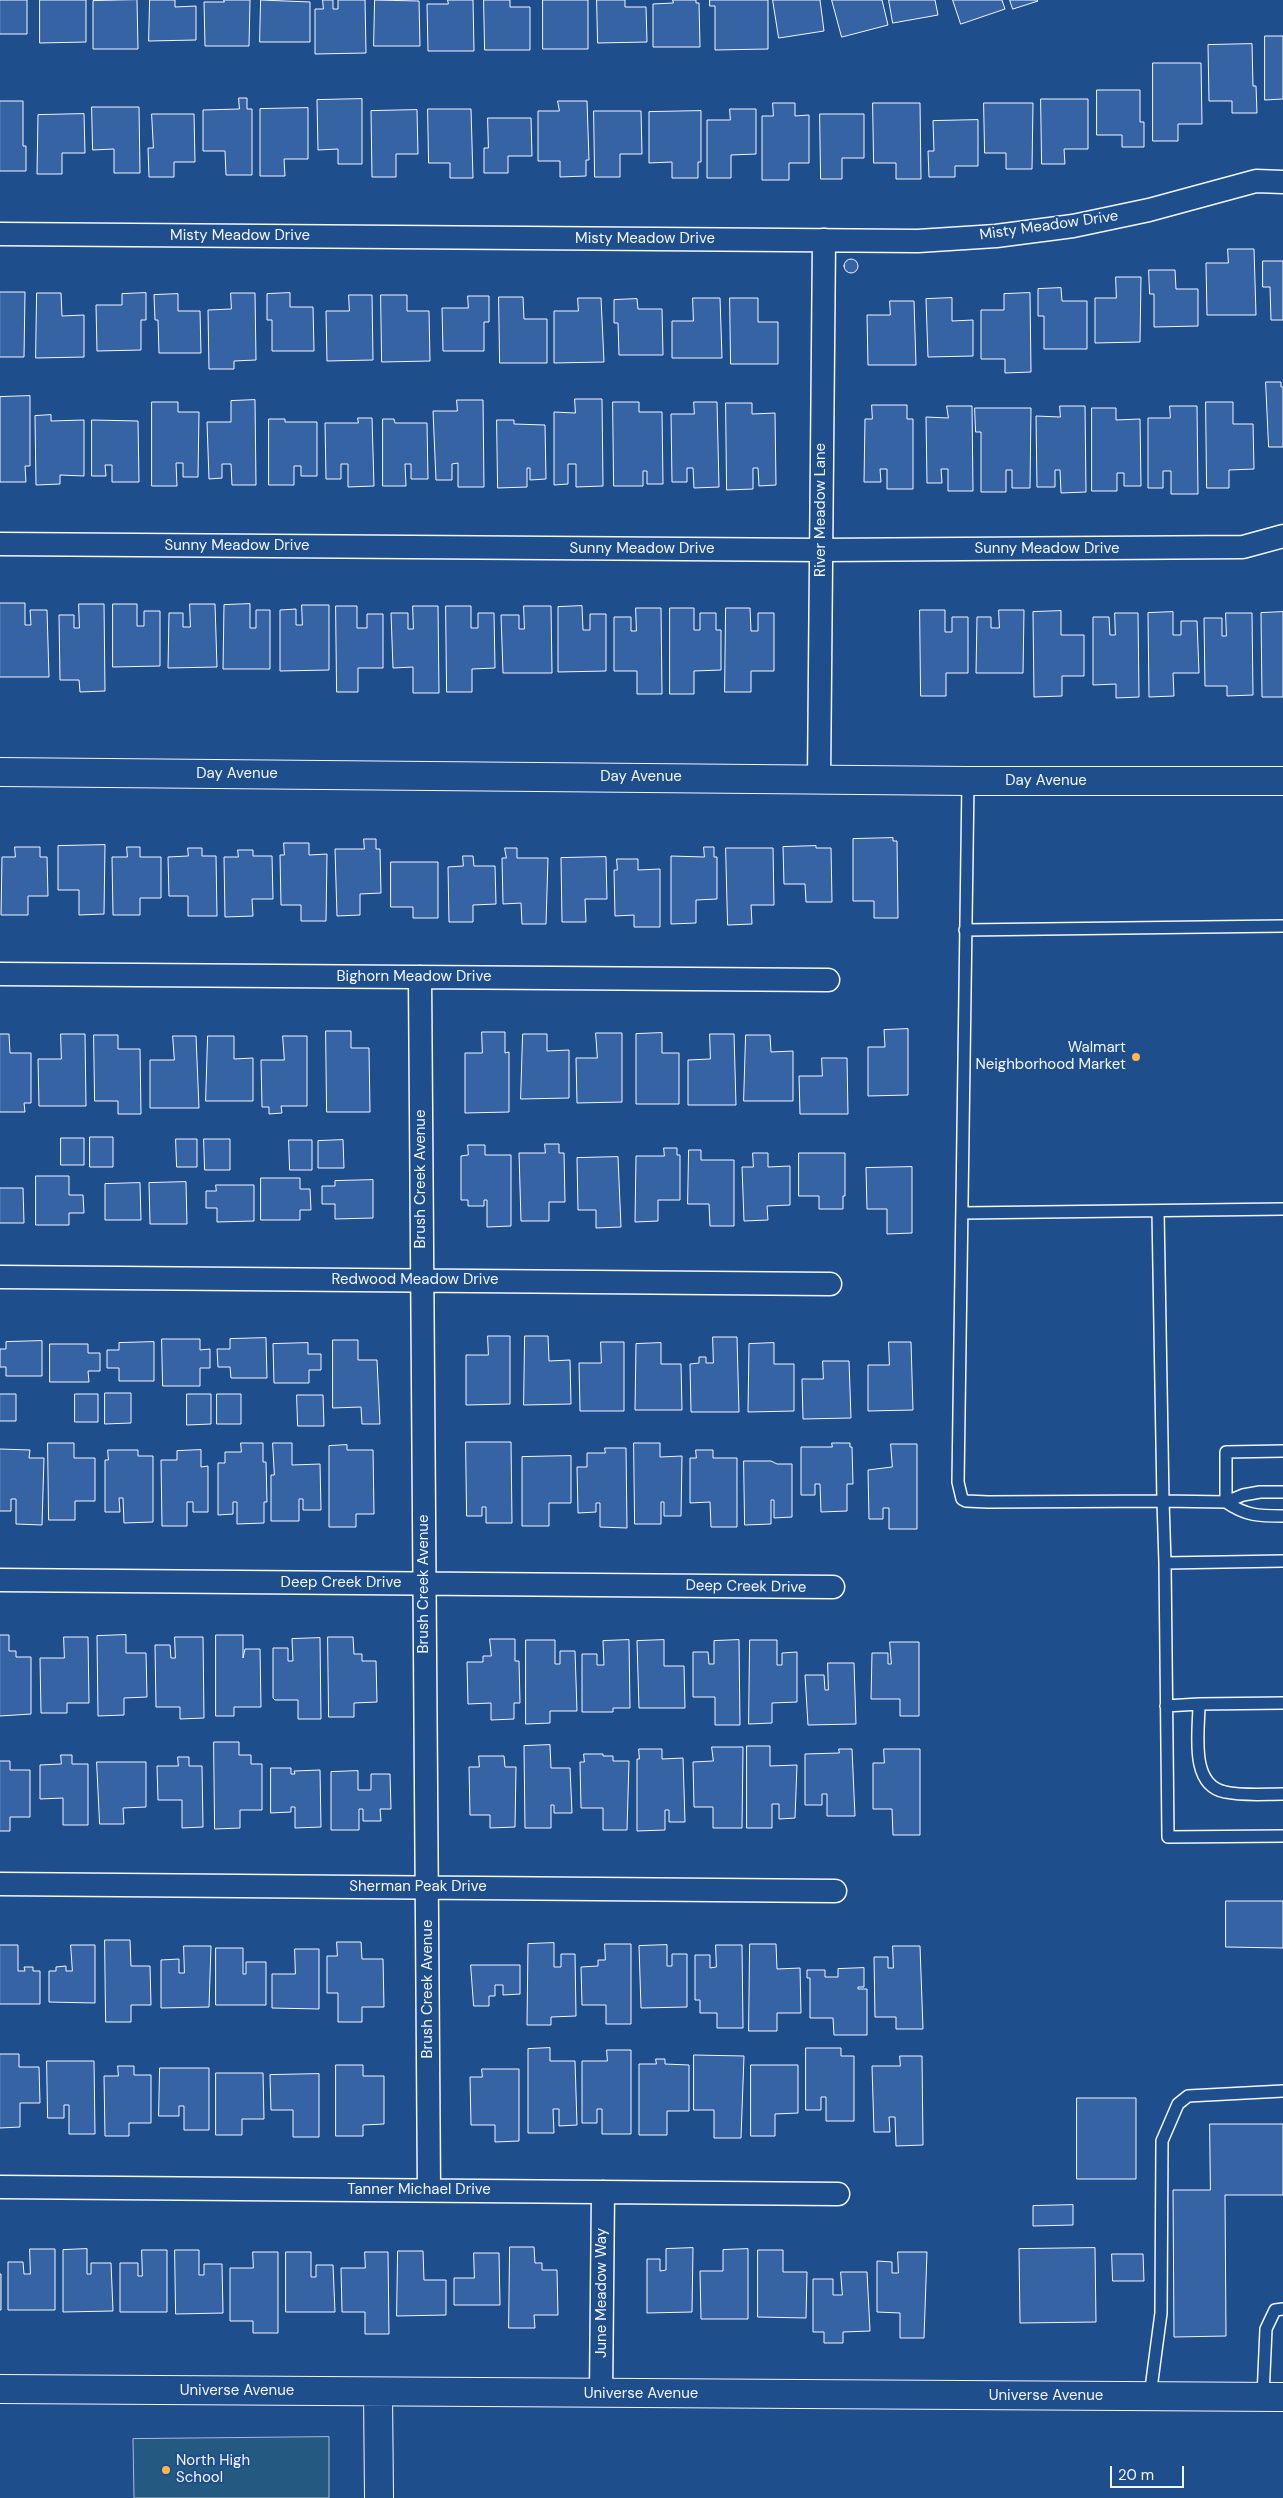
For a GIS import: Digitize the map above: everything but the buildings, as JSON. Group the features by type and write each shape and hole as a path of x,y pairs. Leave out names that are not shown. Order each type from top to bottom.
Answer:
{"street":[{"name":"Misty Meadow Drive","path":"0,234 918,241 996,236 1073,226 1149,210 1256,181 1283,182"},
{"name":"River Meadow Lane","path":"819,779 824,240"},
{"name":"Sunny Meadow Drive","path":"0,544 821,550 1243,547 1283,536"},
{"name":"Day Avenue","path":"0,772 968,781 1283,781"},
{"name":"Bighorn Meadow Drive","path":"0,974 828,980"},
{"name":"Brush Creek Avenue","path":"420,977 429,2190"},
{"name":"Redwood Meadow Drive","path":"0,1277 830,1284"},
{"name":"Deep Creek Drive","path":"0,1580 833,1588"},
{"name":"Sherman Peak Drive","path":"0,1884 835,1890"},
{"name":"Tanner Michael Drive","path":"0,2187 838,2194"},
{"name":"June Meadow Way","path":"601,2394 603,2192"},
{"name":"Universe Avenue","path":"0,2389 1273,2397"},
{"path":"378,2392 379,2498"}],"lane":[{"path":"968,781 965,930 964,1213 958,1482 962,1499 966,1502 1226,1502 1243,1495 1283,1492"},
{"path":"965,930 1283,926"},
{"path":"964,1213 1283,1209"},
{"path":"1158,1210 1168,1837 1283,1836"},
{"path":"1226,1502 1226,1452 1283,1451"},
{"path":"1226,1502 1241,1513 1283,1516"},
{"path":"1165,1563 1283,1561"},
{"path":"1166,1706 1283,1703"},
{"path":"1199,1704 1200,1768 1205,1779 1212,1787 1224,1792 1283,1794"},
{"path":"1150,2396 1161,2313 1162,2141 1178,2104 1188,2096 1283,2091"},
{"path":"1273,2397 1266,2329 1275,2310 1283,2309"}],"shaded area":[{"path":"329,2437 329,2498 134,2498 133,2439"}],"place":[{"name":"Walmart Neighborhood Market","path":"1136,1057"},
{"name":"North High School","path":"166,2470"}]}
